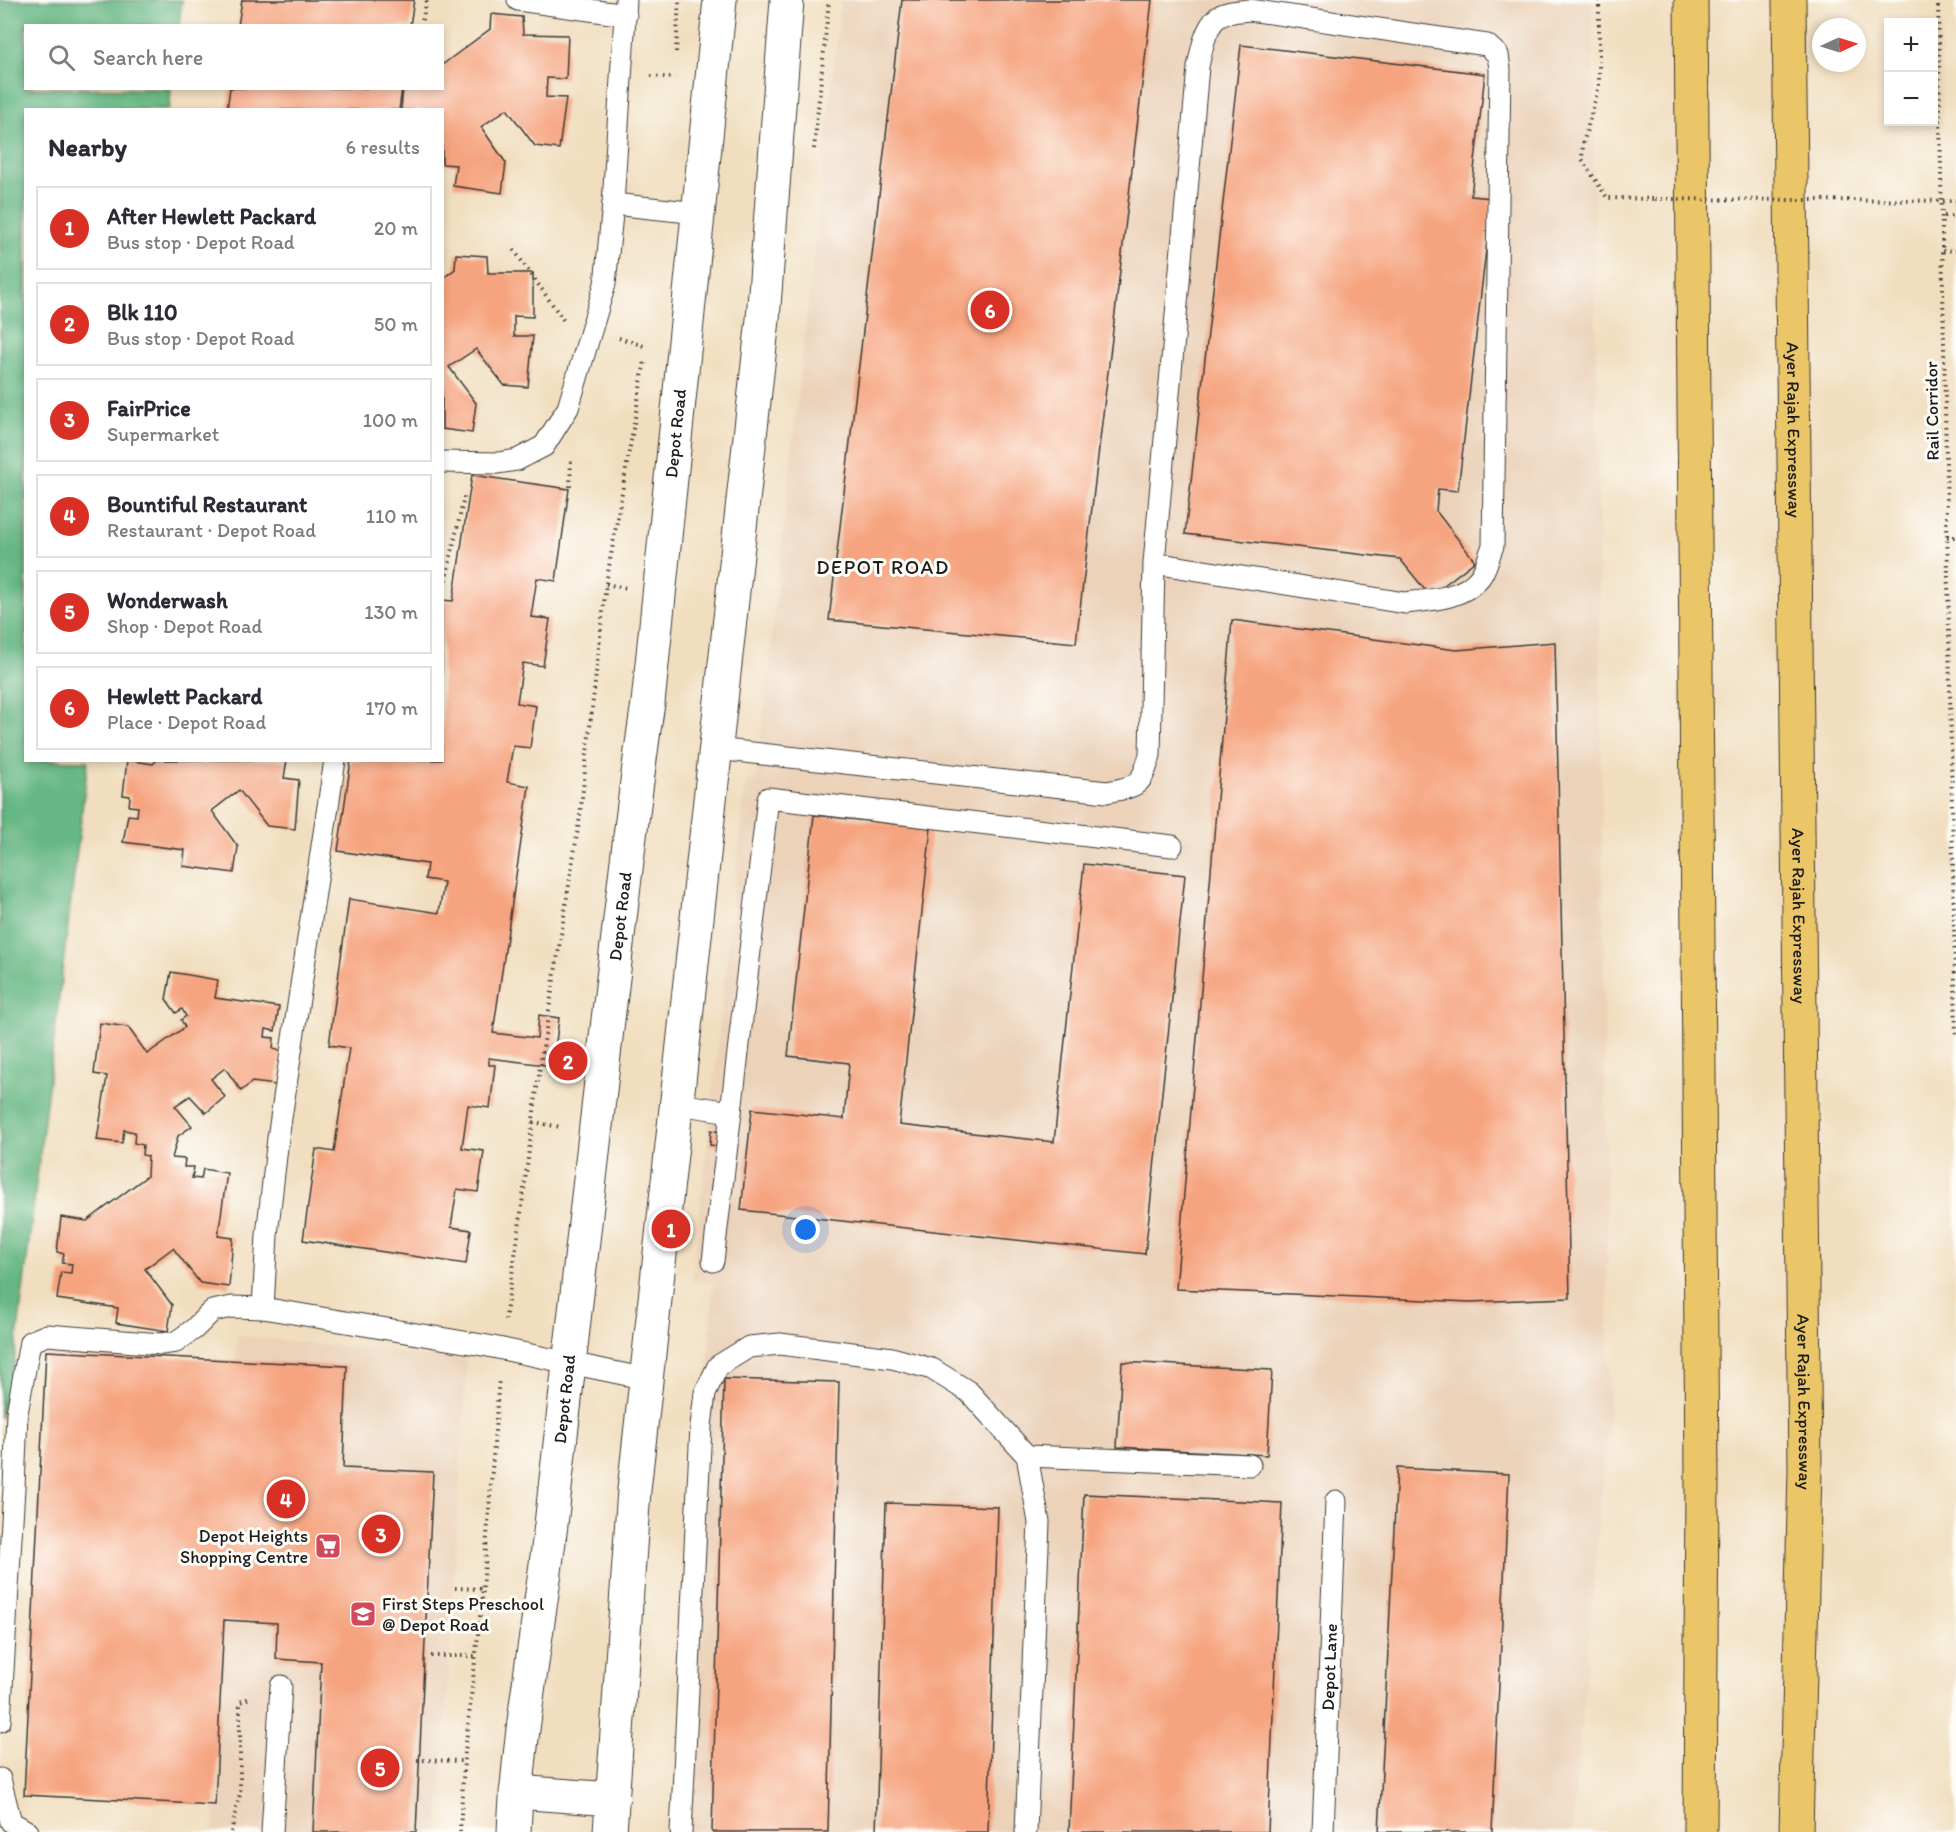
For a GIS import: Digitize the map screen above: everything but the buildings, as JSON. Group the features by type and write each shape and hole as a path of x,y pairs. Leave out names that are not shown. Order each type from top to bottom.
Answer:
{"highway":[{"path":"1691,0 1702,1479 1700,1832"},
{"name":"Ayer Rajah Expressway","path":"1789,0 1805,1470 1796,1832"}],"street":[{"name":"Depot Road","path":"514,1832 516,1792 527,1696 549,1546 568,1362 635,791 648,703 720,0"},
{"path":"610,1832 634,1490 763,319 787,0"},
{"path":"516,1792 612,1799"}],"lane":[{"path":"444,462 498,463 517,460 544,446 568,408 605,284 614,204 626,7 518,0"},
{"path":"716,749 1107,792 1130,788 1143,778 1150,755 1154,563 1198,67 1205,37 1218,17 1250,10 1487,45 1498,55 1500,69 1499,214 1493,546 1481,577 1464,591 1437,599 1405,603 1154,563"},
{"path":"614,204 698,213"},
{"path":"263,1308 267,1235 278,1138 335,762"},
{"path":"713,1261 768,798 1172,846"},
{"path":"678,1104 732,1112"},
{"path":"0,1721 17,1413 30,1341 47,1335 161,1350 194,1329 212,1311 232,1307 263,1308 501,1349 647,1380"},
{"path":"681,1832 701,1426 705,1393 718,1366 749,1347 780,1344 892,1358 932,1369 969,1392 1027,1456 1039,1522 1026,1832"},
{"path":"1027,1456 1250,1466"},
{"name":"Depot Lane","path":"1323,1832 1336,1501"},
{"path":"272,1832 280,1686"},
{"path":"0,1779 11,1822 28,1832"}],"path":[{"path":"422,24 426,0"},
{"path":"676,56 679,0"},
{"path":"1599,0 1599,87 1583,144 1582,159 1607,198 1956,201"},
{"name":"Rail Corridor","path":"1938,0 1956,1037"},
{"path":"675,78 676,67"},
{"path":"1944,216 1956,216"},
{"path":"514,250 584,352"},
{"path":"1943,251 1956,250"},
{"path":"460,1832 464,1761 483,1589 501,1349 539,1073 580,816 606,584 649,337"},
{"path":"618,338 647,347"},
{"path":"570,487 572,450"},
{"path":"444,588 465,494"},
{"path":"1947,537 1956,537"},
{"path":"455,1588 483,1589"},
{"path":"431,1656 476,1656"},
{"path":"231,1832 240,1794 240,1702 280,1686"},
{"path":"417,1761 464,1761"}],"shaded area":[{"path":"841,0 1592,0 1609,1413 1572,1832 680,1832 713,1284 692,1282 746,781 756,781"},
{"path":"237,1335 467,1360 439,1832 213,1832"}],"green space":[{"path":"0,0 182,0 179,24 24,24 24,90 171,90 169,108 24,108 24,762 88,762 14,1364 0,1418"}],"place":[{"name":"Hewlett Packard","path":"990,310"},
{"name":"Blk 110","path":"568,1061"},
{"name":"After Hewlett Packard","path":"671,1229"},
{"name":"Bountiful Restaurant","path":"286,1499"},
{"name":"FairPrice","path":"381,1534"},
{"name":"Depot Heights Shopping Centre","path":"328,1546"},
{"name":"First Steps Preschool @ Depot Road","path":"363,1614"},
{"name":"Wonderwash","path":"380,1768"}],"district":[{"name":"DEPOT ROAD","path":"883,567"}]}
